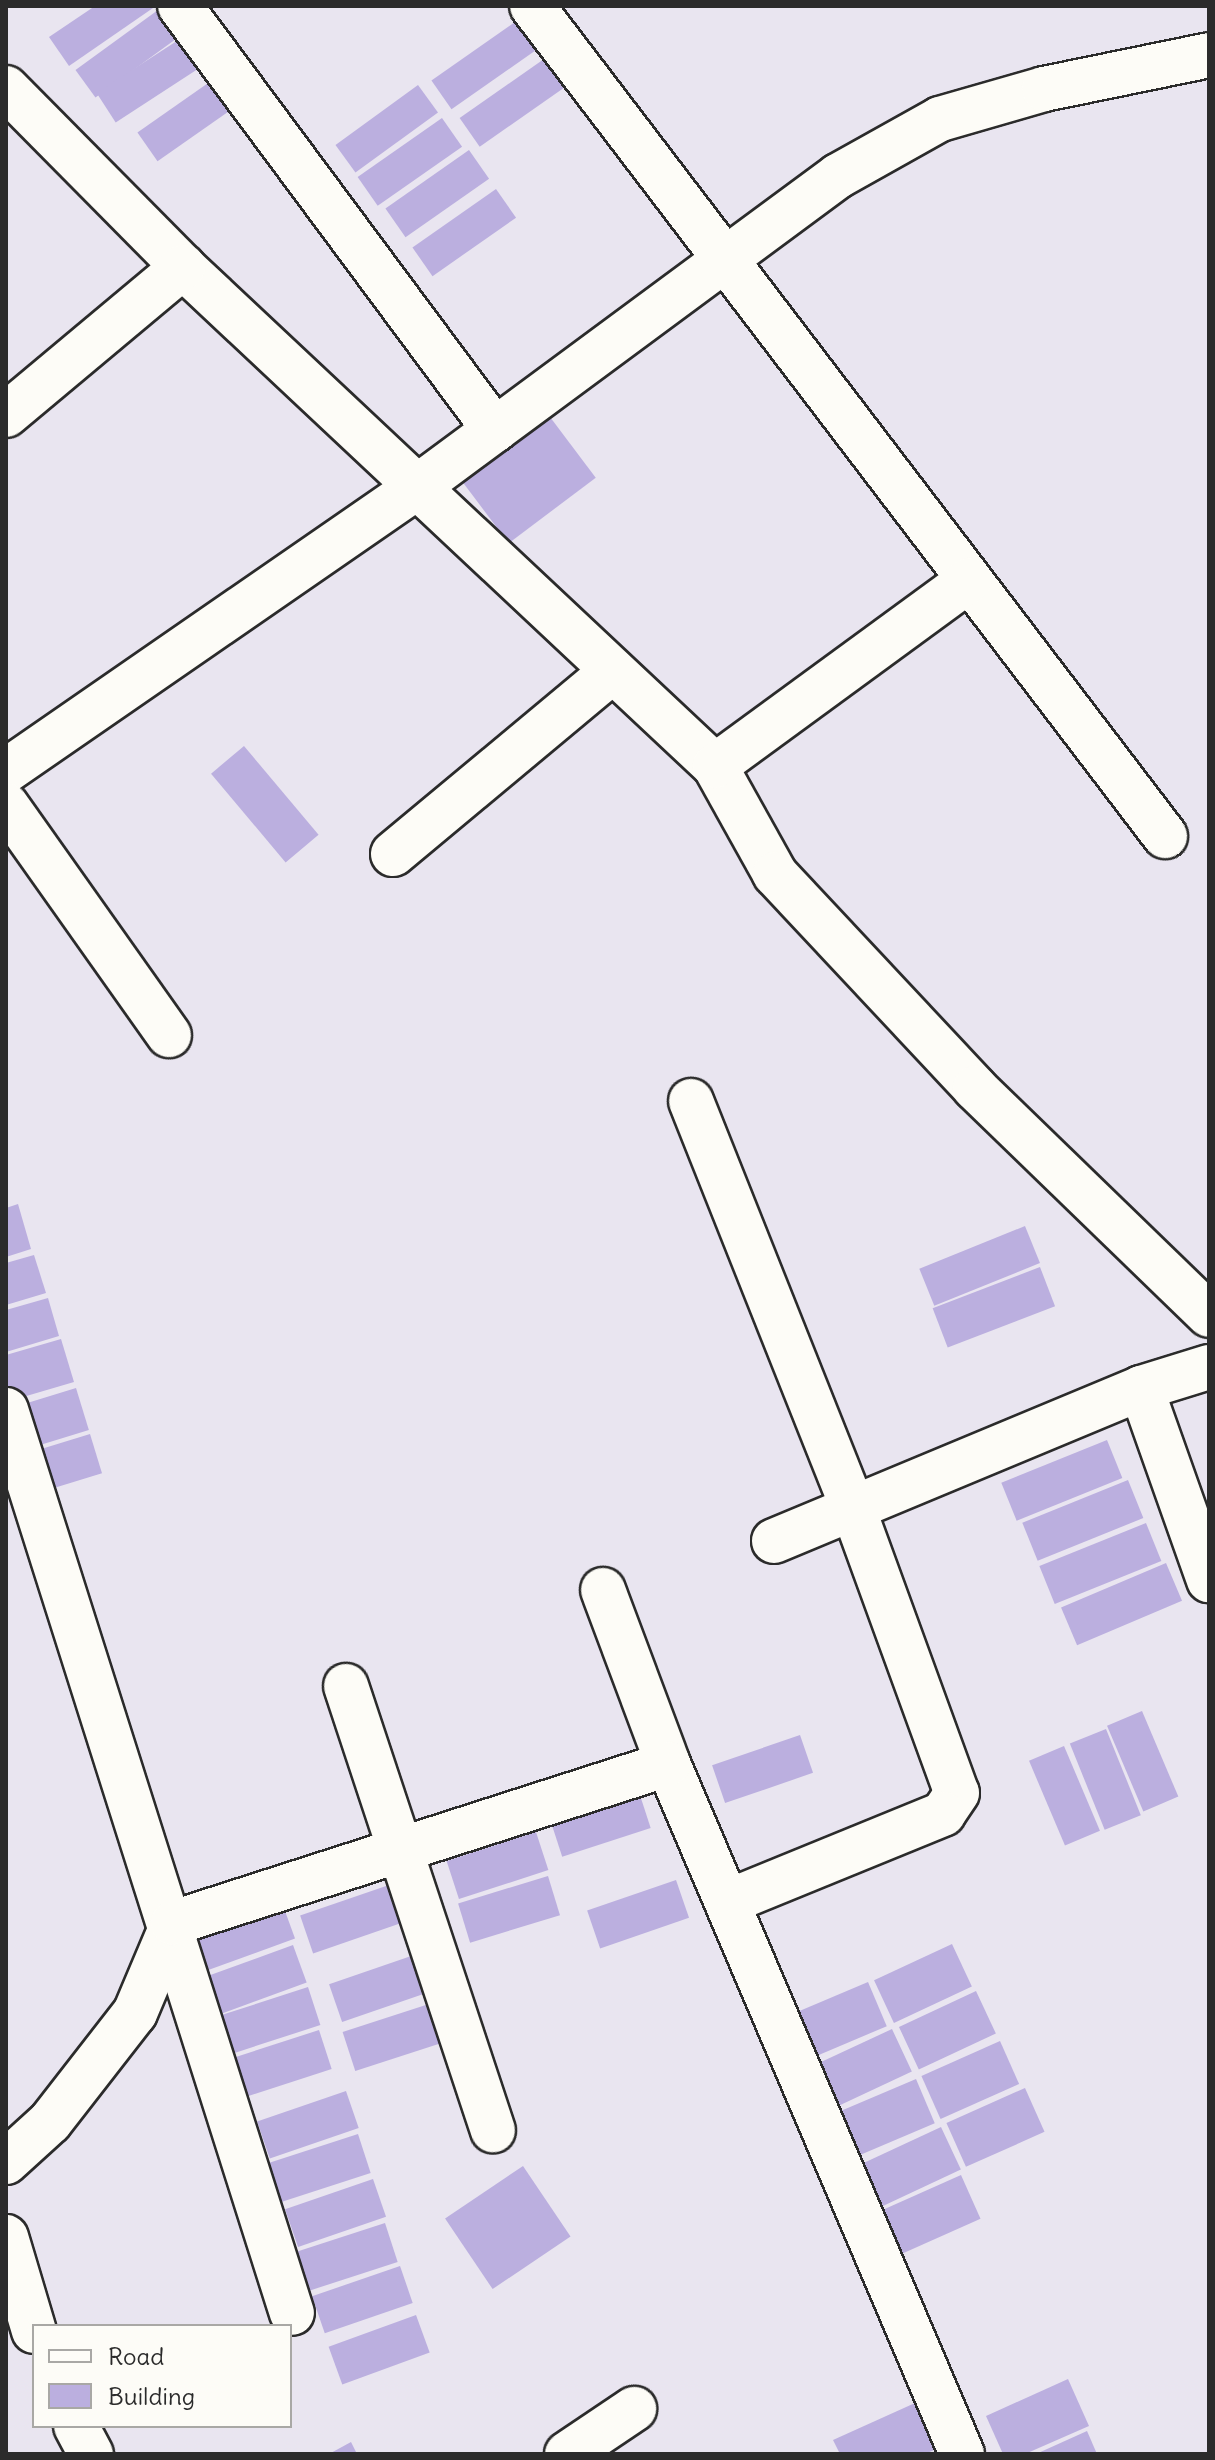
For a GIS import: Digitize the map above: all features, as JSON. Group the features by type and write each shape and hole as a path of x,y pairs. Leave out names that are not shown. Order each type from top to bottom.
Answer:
{"street":[{"path":"180,6 495,430"},
{"path":"532,6 1165,836"},
{"path":"6,771 420,485 838,176 940,119 1044,89 1209,55"},
{"path":"6,88 183,267 420,485 715,766 783,884 975,1088 1209,1315"},
{"path":"6,415 183,267"},
{"path":"715,766 969,580"},
{"path":"393,854 613,671"},
{"path":"6,805 169,1035"},
{"path":"691,1101 853,1508 957,1793 943,1814 727,1902"},
{"path":"774,1541 1141,1388 1209,1367"},
{"path":"1141,1388 1209,1580"},
{"path":"6,1410 173,1923 292,2313"},
{"path":"603,1590 668,1764 962,2454"},
{"path":"346,1686 493,2130"},
{"path":"173,1923 401,1853 668,1764"},
{"path":"6,2162 50,2122 135,2013 173,1923"},
{"path":"6,2237 32,2324"},
{"path":"6,2339 32,2358"},
{"path":"567,2454 634,2409"},
{"path":"77,2428 91,2454"}],"building":[{"path":"95,6 153,8 69,66 49,37"},
{"path":"158,10 178,38 95,97 75,70"},
{"path":"515,22 535,51 452,109 431,81"},
{"path":"183,37 202,66 116,122 97,93"},
{"path":"544,59 564,88 480,147 460,118"},
{"path":"221,74 241,103 158,161 137,133"},
{"path":"418,85 438,113 355,172 335,145"},
{"path":"442,118 462,147 378,206 358,177"},
{"path":"469,150 489,179 406,237 385,209"},
{"path":"496,189 516,218 433,276 412,248"},
{"path":"544,409 596,478 509,543 457,475"},
{"path":"244,746 319,835 286,863 211,774"},
{"path":"18,1204 31,1249 6,1257 6,1208"},
{"path":"1025,1226 1040,1263 934,1306 919,1269"},
{"path":"34,1255 46,1293 6,1305 6,1263"},
{"path":"1040,1267 1055,1306 948,1347 933,1308"},
{"path":"48,1298 59,1336 6,1352 6,1310"},
{"path":"61,1339 74,1382 6,1402 6,1355"},
{"path":"76,1388 89,1430 24,1450 11,1408"},
{"path":"90,1434 102,1473 42,1492 30,1452"},
{"path":"1107,1440 1122,1478 1017,1521 1001,1483"},
{"path":"1128,1480 1143,1518 1038,1561 1022,1523"},
{"path":"1146,1523 1161,1561 1055,1604 1039,1566"},
{"path":"1166,1563 1182,1601 1077,1645 1061,1608"},
{"path":"1142,1711 1178,1797 1143,1811 1107,1726"},
{"path":"1106,1729 1141,1815 1105,1830 1070,1744"},
{"path":"800,1735 813,1773 725,1803 712,1765"},
{"path":"1064,1746 1100,1831 1065,1846 1029,1761"},
{"path":"638,1789 651,1828 562,1857 550,1818"},
{"path":"536,1832 548,1870 459,1899 447,1861"},
{"path":"548,1876 560,1915 470,1943 458,1903"},
{"path":"676,1880 689,1918 600,1948 587,1911"},
{"path":"389,1885 402,1923 313,1953 300,1916"},
{"path":"281,1900 295,1939 208,1970 194,1932"},
{"path":"952,1944 972,1987 894,2023 874,1980"},
{"path":"293,1945 307,1983 219,2014 206,1977"},
{"path":"417,1954 430,1992 342,2022 329,1984"},
{"path":"868,1982 887,2026 808,2060 789,2016"},
{"path":"308,1987 320,2025 230,2054 218,2016"},
{"path":"976,1991 996,2034 919,2070 899,2027"},
{"path":"432,2003 445,2042 355,2071 343,2032"},
{"path":"892,2029 912,2072 834,2108 814,2065"},
{"path":"319,2030 332,2069 242,2098 230,2059"},
{"path":"1000,2041 1019,2084 941,2119 921,2076"},
{"path":"916,2079 935,2123 855,2157 836,2113"},
{"path":"1025,2088 1045,2132 966,2167 946,2123"},
{"path":"346,2091 359,2128 270,2158 257,2122"},
{"path":"941,2127 961,2170 883,2206 863,2163"},
{"path":"358,2134 371,2173 281,2202 269,2163"},
{"path":"523,2166 571,2236 493,2289 445,2219"},
{"path":"961,2175 981,2219 902,2254 882,2210"},
{"path":"373,2179 386,2217 298,2247 285,2209"},
{"path":"385,2223 398,2262 309,2291 297,2252"},
{"path":"400,2266 413,2303 325,2333 312,2296"},
{"path":"416,2315 430,2353 342,2384 329,2347"},
{"path":"1068,2379 1089,2426 1025,2454 1003,2454 986,2416"},
{"path":"915,2403 936,2449 925,2454 840,2454 833,2440"},
{"path":"1087,2431 1097,2454 1036,2454"},
{"path":"351,2442 357,2454 329,2454"}]}
